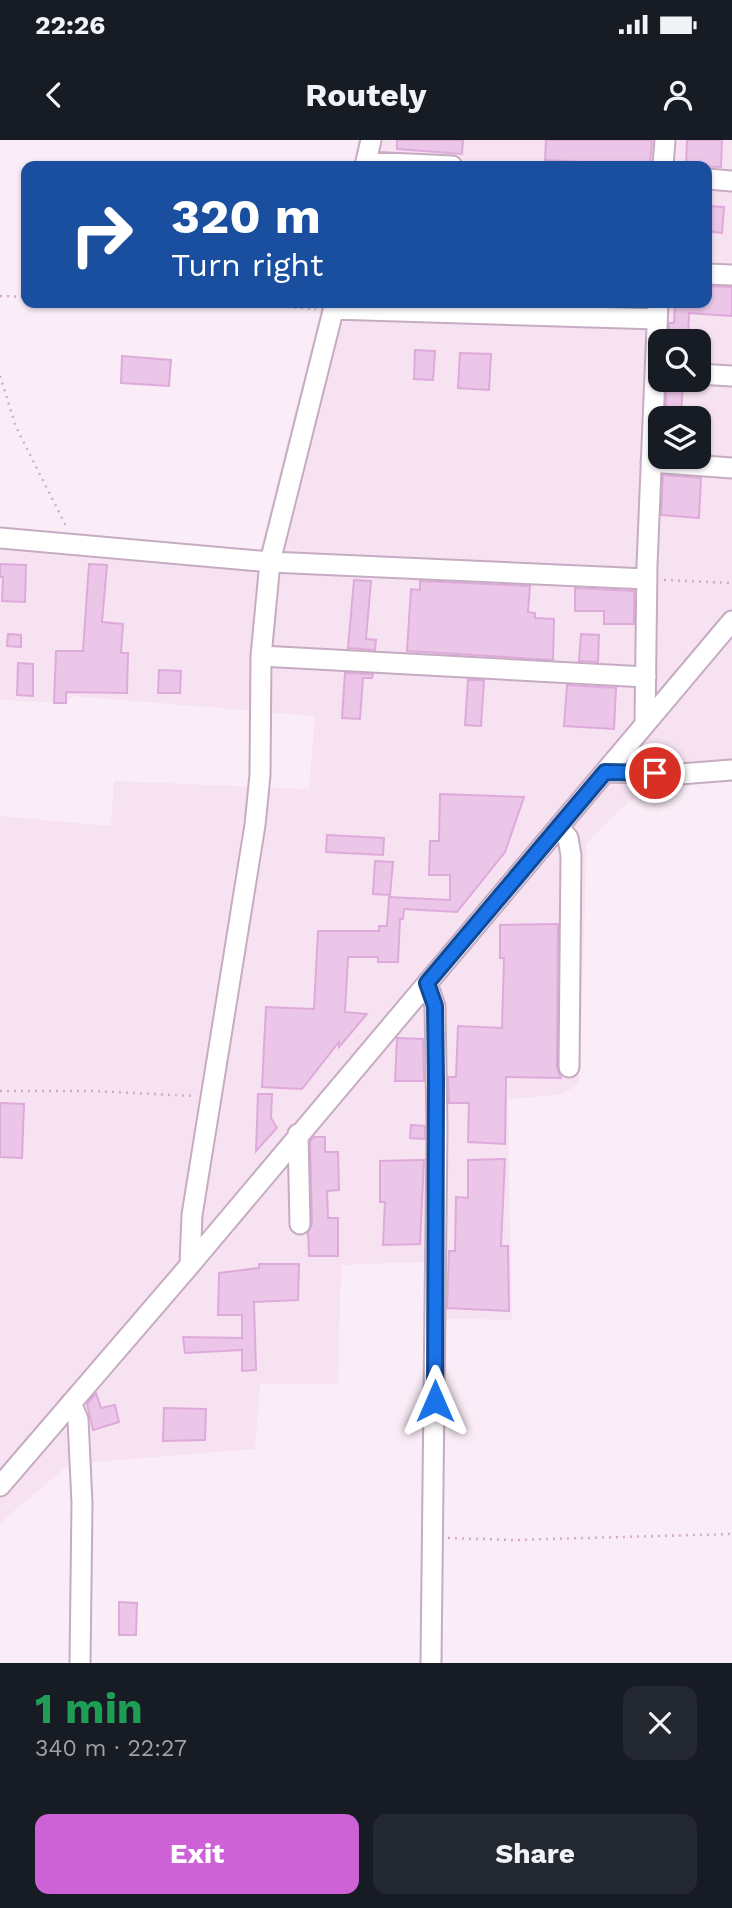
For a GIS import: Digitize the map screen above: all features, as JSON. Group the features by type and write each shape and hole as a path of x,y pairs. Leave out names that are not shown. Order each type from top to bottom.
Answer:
{"street":[{"path":"367,161 371,140"},
{"path":"663,161 665,140"},
{"path":"712,179 732,181"},
{"path":"712,274 732,275"},
{"path":"190,1265 192,1215 255,825 260,775 261,656 270,562 334,308"},
{"path":"463,308 657,311 657,329"},
{"path":"711,375 732,376"},
{"path":"711,466 732,468"},
{"path":"645,723 651,469"},
{"path":"0,538 270,562 647,579"},
{"path":"0,1486 190,1265 732,621"},
{"path":"261,656 646,677"},
{"path":"605,772 680,774 732,769"},
{"path":"559,827 568,838 570,855 569,1068"},
{"path":"427,983 435,1006 437,1129 431,1663"},
{"path":"298,1134 300,1224"},
{"path":"71,1403 78,1419 82,1491 80,1663"}],"path":[{"path":"0,296 21,297"},
{"path":"0,376 16,427 75,544"},
{"path":"647,579 732,583"},
{"path":"0,1091 92,1091 211,1097"},
{"path":"434,1537 514,1540 732,1534"}],"shaded area":[{"path":"358,140 732,140 732,779 694,781 630,800 587,843 579,1084 560,1095 508,1099 512,1320 427,1318 426,1262 341,1265 338,1384 260,1384 255,1449 70,1464 0,1523 0,816 111,826 114,781 309,789 315,716 73,696 66,703 0,700 0,527 260,551 321,308 712,308 712,161 353,161"}],"building":[{"path":"397,140 463,140 462,154 397,149"},
{"path":"546,140 652,140 650,161 545,160"},
{"path":"687,140 722,140 721,167 712,167 712,161 686,161"},
{"path":"712,206 724,207 722,233 712,232"},
{"path":"712,286 732,287 732,316 689,313 688,329 669,329 669,323 674,323 675,308 712,308"},
{"path":"415,350 435,351 433,380 414,379"},
{"path":"460,353 491,354 489,390 458,388"},
{"path":"122,356 171,360 169,386 121,383"},
{"path":"666,392 682,392 682,406 666,406"},
{"path":"663,475 701,478 699,518 661,515"},
{"path":"0,564 26,565 25,602 2,601 3,577 0,577"},
{"path":"89,564 107,565 102,622 123,624 121,653 128,653 127,693 66,692 66,703 54,703 56,651 83,651"},
{"path":"354,580 371,581 366,639 376,640 375,650 348,648"},
{"path":"420,581 530,586 528,612 535,613 535,618 554,619 553,660 407,651 411,589 420,590"},
{"path":"575,588 634,591 634,624 604,624 604,611 575,611"},
{"path":"8,634 21,635 21,647 7,646"},
{"path":"581,634 599,635 598,662 579,661"},
{"path":"18,663 33,664 33,696 17,695"},
{"path":"159,670 181,671 180,693 158,693"},
{"path":"345,673 373,674 372,678 363,678 360,719 342,718"},
{"path":"468,680 484,680 481,726 465,725"},
{"path":"567,685 616,688 614,729 564,726"},
{"path":"440,794 524,797 505,852 457,912 404,909 403,919 400,919 398,962 378,962 378,957 348,957 345,1012 367,1014 339,1047 339,1042 302,1089 262,1087 266,1007 314,1009 318,931 379,931 379,926 387,926 389,897 450,900 450,875 429,875 430,841 439,841"},
{"path":"327,835 384,838 383,855 326,852"},
{"path":"375,861 393,862 390,895 373,894"},
{"path":"558,924 557,1067 561,1078 506,1077 505,1144 468,1142 469,1103 449,1103 448,1077 456,1077 458,1026 502,1028 504,958 500,958 500,925"},
{"path":"397,1038 423,1039 424,1081 395,1081"},
{"path":"258,1094 272,1094 271,1118 277,1128 256,1151"},
{"path":"0,1103 24,1104 22,1158 0,1157"},
{"path":"411,1125 425,1126 425,1139 410,1138"},
{"path":"314,1137 325,1137 325,1152 338,1152 339,1190 327,1191 328,1218 338,1218 338,1256 309,1256 308,1232 312,1224 310,1141"},
{"path":"505,1159 501,1246 508,1246 509,1311 447,1308 449,1251 455,1251 456,1197 468,1198 468,1160"},
{"path":"424,1160 420,1244 383,1245 385,1202 380,1202 380,1161"},
{"path":"259,1264 299,1264 298,1300 254,1302 256,1370 242,1371 242,1350 185,1353 183,1337 242,1338 242,1315 218,1315 219,1273 259,1268"},
{"path":"96,1393 101,1408 115,1405 119,1422 93,1430 87,1404"},
{"path":"164,1408 206,1409 205,1440 163,1441"},
{"path":"119,1602 137,1603 136,1635 119,1635"}],"route":[{"path":"435,1401 435,1006 427,983 605,772 655,773"}]}
